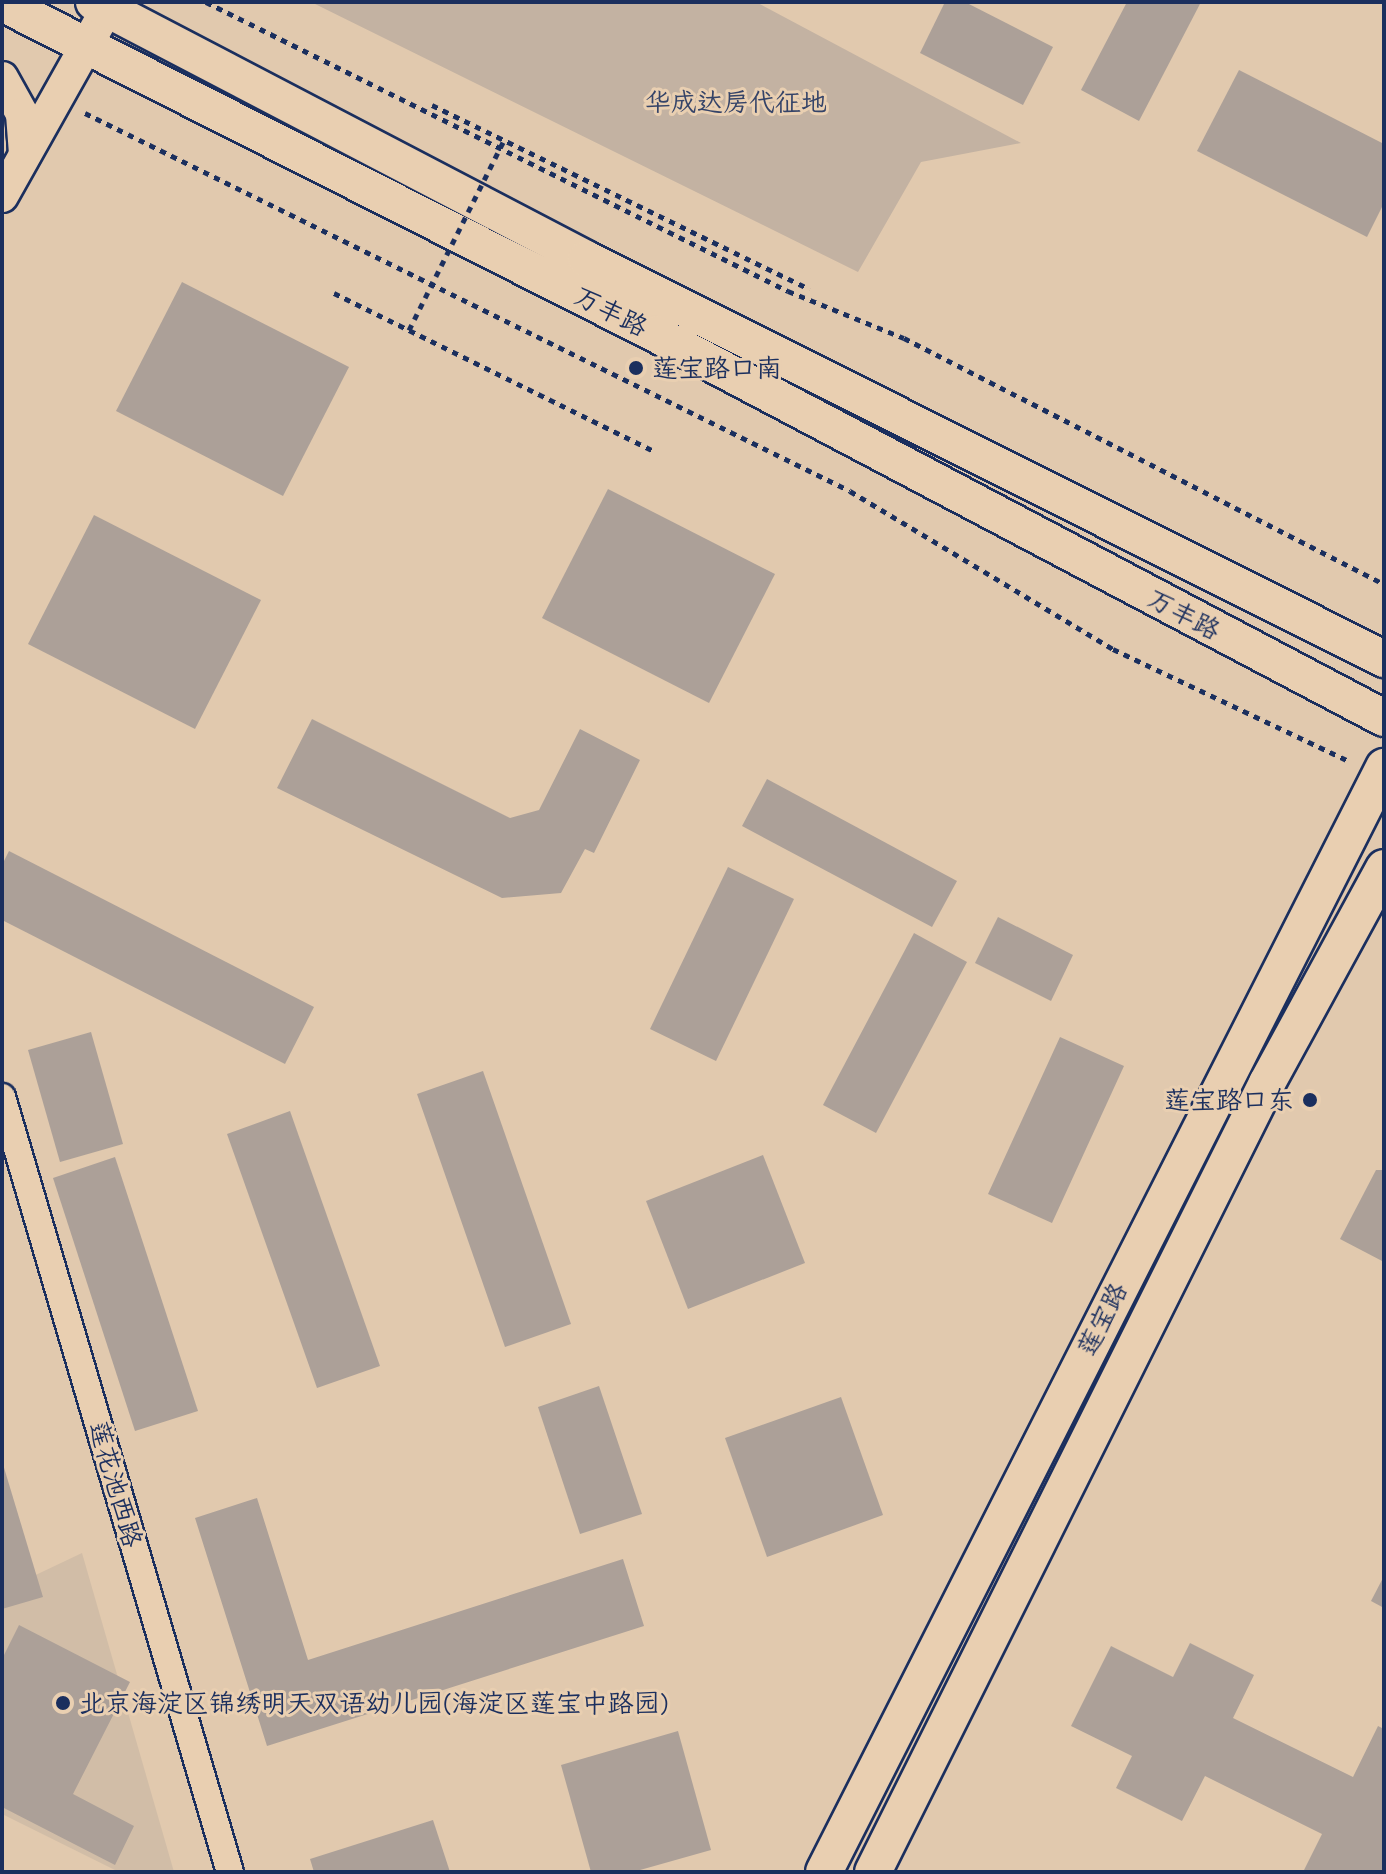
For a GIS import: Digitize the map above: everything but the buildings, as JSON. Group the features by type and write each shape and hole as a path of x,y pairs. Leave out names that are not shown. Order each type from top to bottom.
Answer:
{"main road":[{"name":"万丰路","path":"2,3 656,334 1384,718"},
{"name":"万丰路","path":"104,4 586,259 1384,659"},
{"name":"莲宝路","path":"824,1872 1382,771"},
{"name":"莲宝路","path":"873,1872 1267,1083 1384,868"}],"street":[{"path":"2,196 86,44 104,4"},
{"path":"2,78 22,114 25,154"},
{"name":"莲花池西路","path":"2,1097 230,1872"}],"path":[{"path":"206,2 788,291 904,338 1384,584"},
{"path":"56,99 850,491 1113,649 1382,771"},
{"path":"432,105 809,289"},
{"path":"409,330 504,140"},
{"path":"334,293 656,452"}],"shaded area":[{"name":"北京海淀区锦绣明天双语幼儿园(海淀区莲宝中路园)","path":"82,1553 174,1872 119,1872 2,1814 2,1591"}],"green space":[{"name":"华成达房代征地","path":"311,2 756,2 1021,143 921,162 858,272"}],"place":[{"name":"莲宝路口南","path":"636,368"},
{"name":"莲宝路口东","path":"1310,1100"},
{"name":"北京海淀区锦绣明天双语幼儿园(海淀区莲宝中路园)","path":"63,1703"}]}
